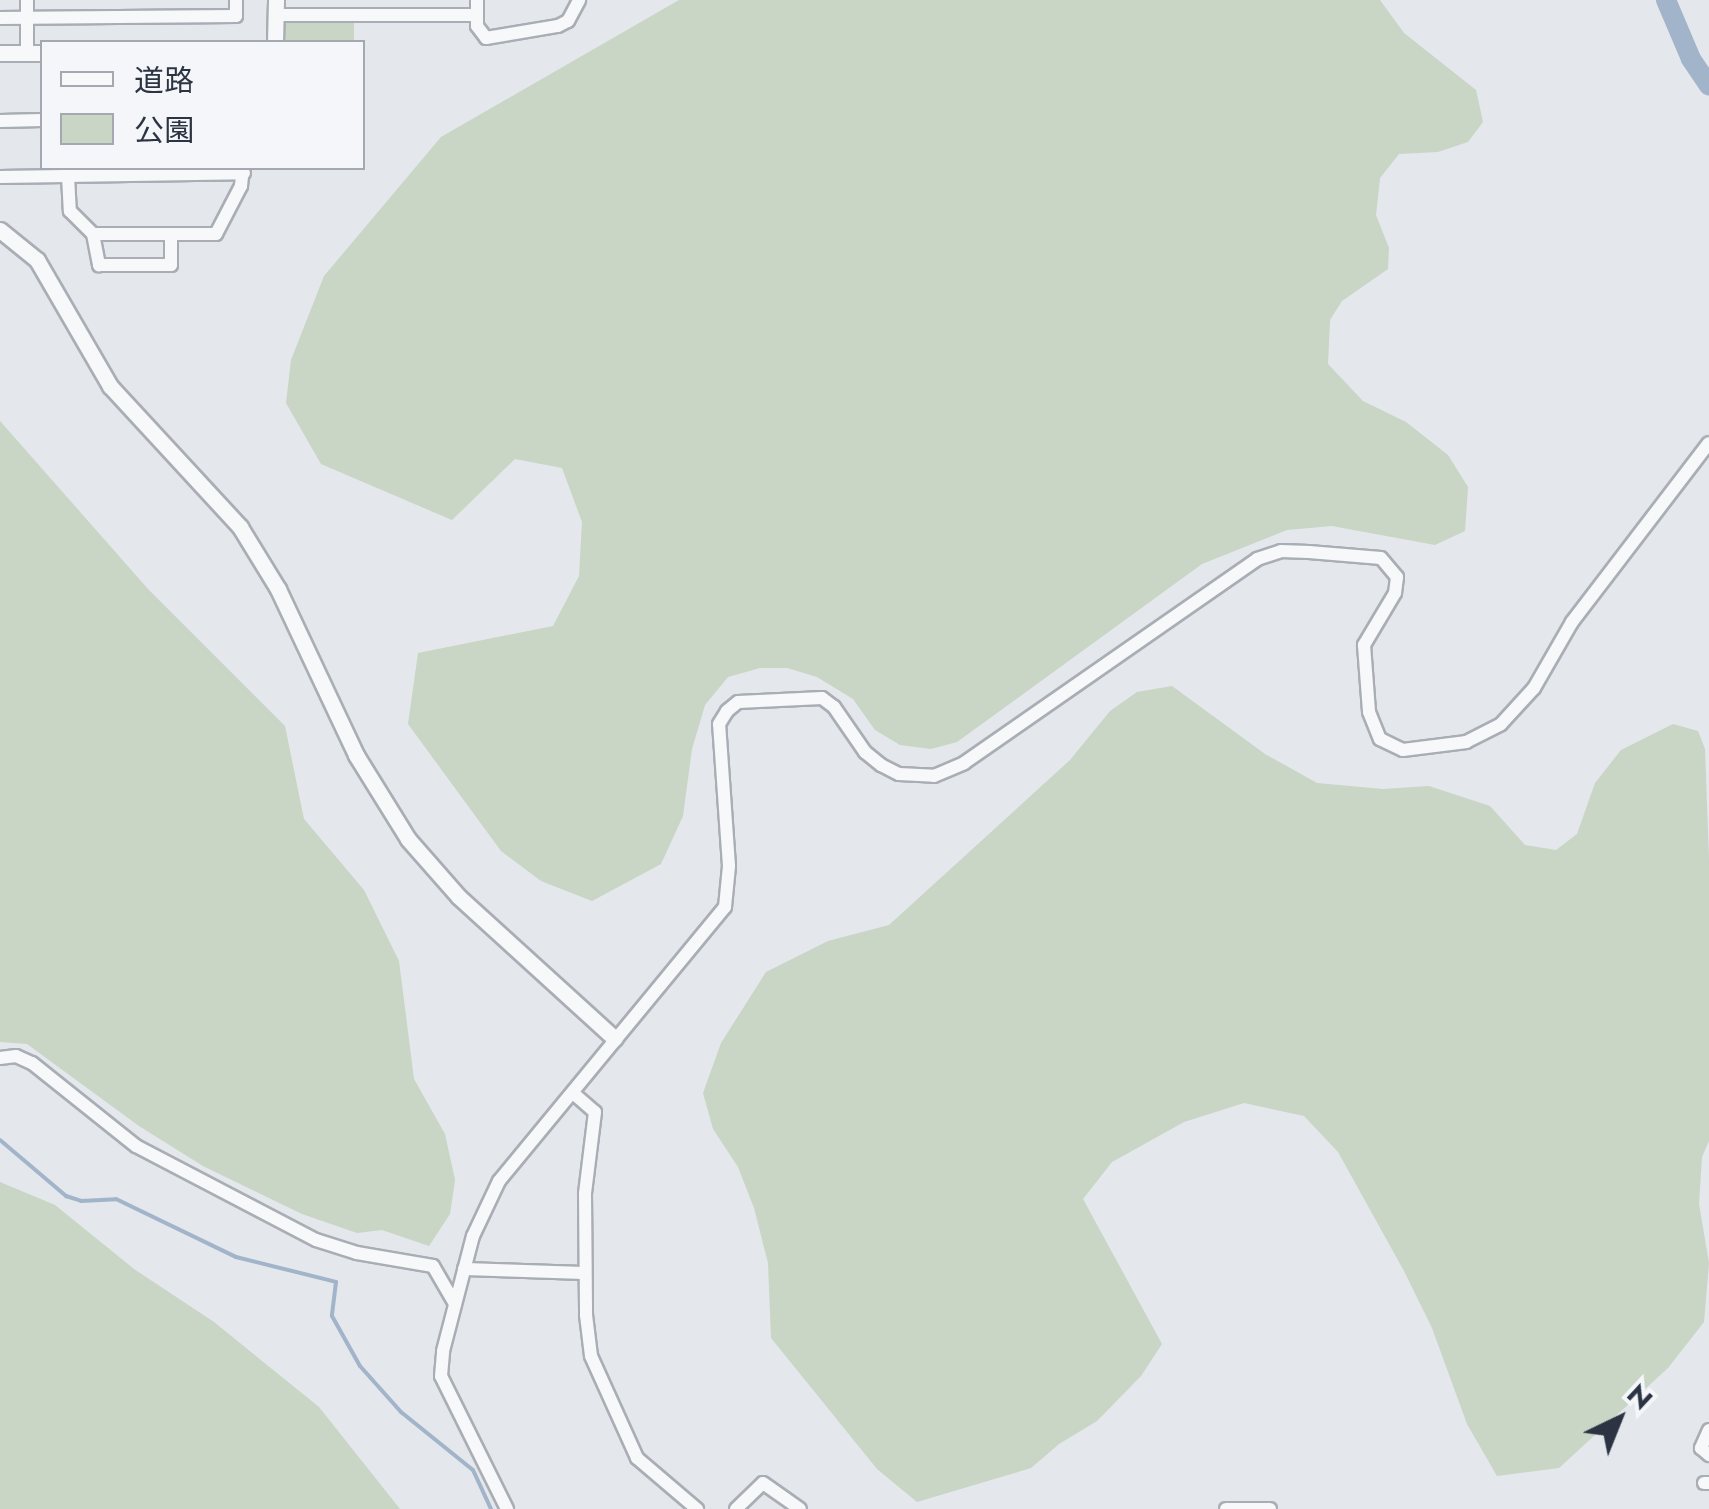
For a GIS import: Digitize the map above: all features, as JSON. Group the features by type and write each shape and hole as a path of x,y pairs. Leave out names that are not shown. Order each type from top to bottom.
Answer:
{"street":[{"path":"0,53 35,52 26,18 26,0"},
{"path":"0,18 236,16 236,0"},
{"path":"315,0 315,16"},
{"path":"477,0 479,32 486,38 558,26 568,20 577,2"},
{"path":"276,40 276,8 315,16 477,15"},
{"path":"0,121 40,120"},
{"path":"0,177 244,170 216,234 94,234"},
{"path":"68,176 70,212 94,234 99,265 172,265 170,234"},
{"path":"0,230 37,260 86,350 118,396 240,527 278,589 356,755 420,854 459,897 614,1038"},
{"path":"507,1509 441,1376 464,1269 489,1195 725,907 729,866 719,724 738,702 822,698 834,707 858,744 881,765 900,774 934,776 964,763 1257,558 1281,551 1309,552 1380,558 1398,577 1396,593 1364,645 1369,712 1380,739 1403,750 1466,742 1501,724 1534,688 1572,622 1709,442"},
{"path":"0,1058 16,1056 32,1063 136,1146 316,1240 433,1266 454,1304"},
{"path":"573,1093 595,1112 585,1194 591,1356 637,1458 697,1509"},
{"path":"464,1269 586,1274"},
{"path":"1709,1430 1701,1448 1709,1456"},
{"path":"736,1509 764,1483 800,1509"},
{"path":"1226,1509 1270,1509"}],"green space":[{"path":"679,0 1380,0 1404,33 1476,90 1483,122 1468,142 1438,152 1399,154 1380,178 1376,215 1389,248 1388,269 1342,301 1330,320 1328,364 1363,401 1406,422 1448,455 1468,487 1465,531 1435,545 1332,526 1287,530 1202,564 957,742 931,749 900,745 875,730 853,699 817,677 787,668 760,668 728,677 705,705 692,749 683,816 661,864 592,901 541,881 501,851 408,724 418,653 553,626 579,576 582,522 562,468 515,459 452,520 321,464 286,403 291,360 324,276 441,137"},
{"path":"278,18 354,18 354,40 278,40"},
{"path":"0,421 148,589 285,726 304,819 364,890 399,961 414,1079 445,1134 455,1180 450,1214 429,1246 382,1230 357,1233 302,1214 203,1166 139,1126 27,1044 0,1042"},
{"path":"1172,686 1265,754 1317,783 1383,789 1429,786 1490,806 1525,845 1556,850 1577,834 1595,783 1621,750 1673,724 1698,731 1705,749 1709,859 1709,1141 1702,1157 1699,1204 1709,1263 1704,1322 1668,1368 1559,1468 1497,1476 1467,1424 1432,1328 1338,1152 1304,1116 1244,1103 1184,1122 1112,1162 1083,1199 1162,1344 1141,1376 1097,1421 1059,1444 1031,1468 917,1502 877,1469 771,1338 768,1263 754,1208 738,1167 713,1129 703,1093 721,1043 766,972 828,941 889,925 1070,760 1110,711 1137,692"},
{"path":"0,1182 55,1205 134,1269 214,1322 319,1407 400,1509 0,1509"}],"waterway":[{"path":"1666,0 1691,59 1709,86"},
{"path":"0,1140 66,1196 81,1201 116,1199 236,1257 336,1282 332,1316 360,1366 401,1412 473,1470 491,1509"}]}
